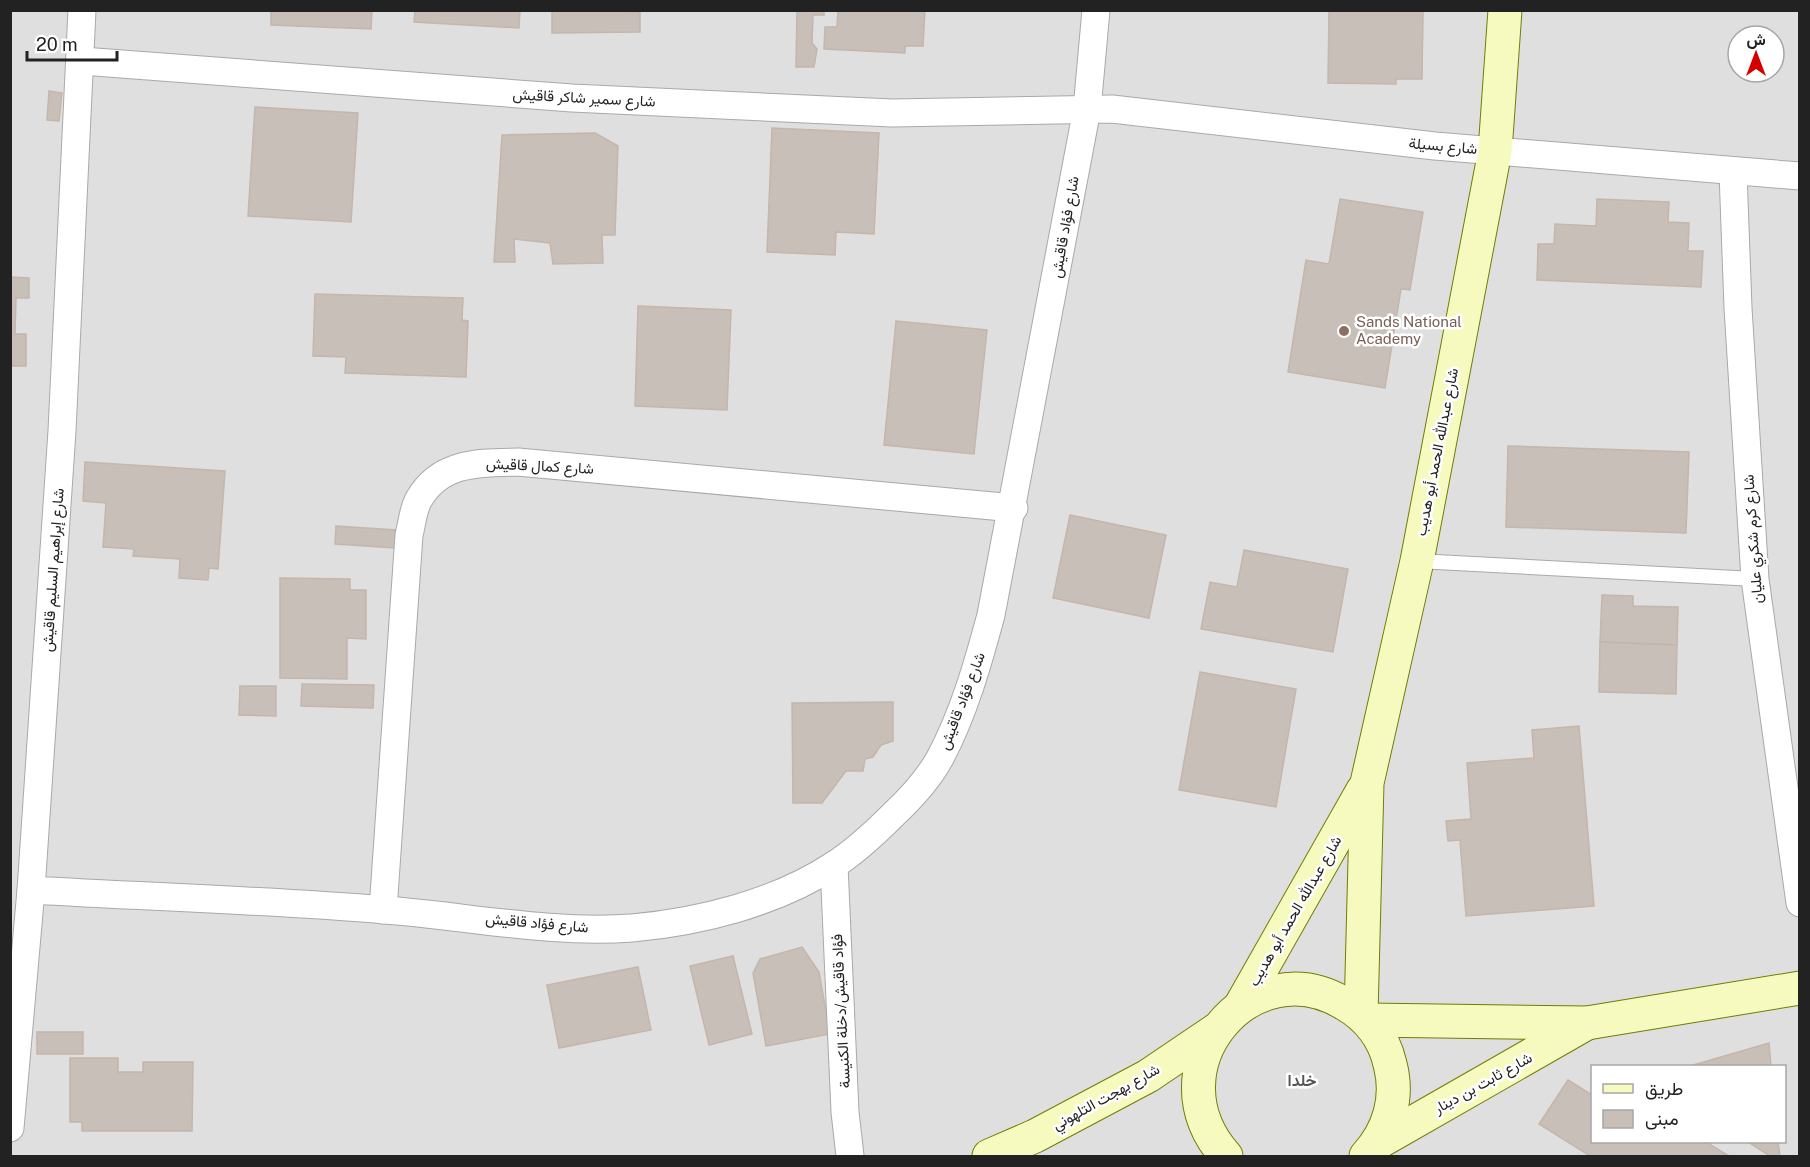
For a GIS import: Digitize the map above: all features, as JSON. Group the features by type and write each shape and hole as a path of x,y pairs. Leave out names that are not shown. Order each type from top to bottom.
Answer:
{"street":[{"name":"شارع إبراهيم السليم قاقيش","path":"10,1128 31,891 62,431 82,61 82,10"},
{"name":"شارع فؤاد قاقيش","path":"31,891 383,910 544,926 631,928 686,921 773,896 834,865 873,835 910,798 939,760 955,727 978,664 1014,508 1087,109 1096,10"},
{"name":"شارع عبدالله الحمد أبو هديب","path":"1365,1017 1367,783 1417,561 1495,151 1505,10"},
{"name":"شارع سمير شاكر قاقيش","path":"82,61 607,100 892,113 1087,109"},
{"name":"شارع بسيلة","path":"1087,109 1143,112 1309,133 1495,151 1800,176"},
{"name":"شارع كرم شكري عليان","path":"1733,172 1738,308 1755,579 1766,675 1800,903"},
{"name":"شارع كمال قاقيش","path":"383,910 409,535 418,500 441,474 469,463 518,462 1014,508"},
{"name":"شارع عبدالله الحمد أبو هديب","path":"1226,1156 1213,1142 1200,1114 1197,1084 1203,1055 1229,1018 1367,783"},
{"name":"فؤاد قاقيش/دخلة الكنيسة","path":"834,865 845,1112 850,1156"},
{"name":"شارع ثابت بن دينار","path":"1365,1017 1587,1023 1800,988"},
{"name":"شارع بهجت التلهوني","path":"989,1156 1035,1136 1148,1076 1229,1018 1269,993 1301,990 1334,997 1365,1017"},
{"path":"1365,1017 1386,1048 1394,1079 1392,1112 1373,1149"},
{"name":"شارع ثابت بن دينار","path":"1373,1149 1587,1023"}],"lane":[{"path":"1417,561 1755,579"}],"shaded area":[{"path":"11,11 1799,11 1799,1156 11,1156"}],"building":[{"path":"271,10 372,10 371,29 271,25"},
{"path":"415,10 520,10 519,28 414,22"},
{"path":"797,10 824,10 824,15 813,15 812,43 817,49 814,67 796,67"},
{"path":"838,10 925,10 923,46 905,46 905,53 824,49 825,27 837,27"},
{"path":"1329,10 1423,10 1422,79 1396,79 1396,84 1328,83"},
{"path":"552,11 640,12 640,32 552,33"},
{"path":"49,91 62,93 59,121 47,120"},
{"path":"255,107 358,113 351,222 248,216"},
{"path":"772,128 879,133 874,234 836,232 835,255 767,252"},
{"path":"595,133 618,146 615,235 602,235 603,263 553,264 550,243 514,239 515,262 494,262 502,135"},
{"name":"Sands National Academy","path":"1340,199 1423,212 1410,290 1401,289 1385,388 1288,372 1306,260 1329,264"},
{"path":"1597,199 1669,202 1668,222 1689,223 1688,251 1703,251 1701,287 1537,280 1538,244 1554,244 1555,224 1596,226"},
{"path":"10,277 29,278 29,298 16,298 15,334 26,334 26,366 10,366"},
{"path":"315,294 463,298 462,320 468,321 466,377 345,373 346,357 313,356"},
{"path":"638,306 731,310 727,410 635,406"},
{"path":"896,321 987,330 974,454 884,445"},
{"path":"1508,446 1689,452 1686,533 1506,527"},
{"path":"85,462 225,471 218,569 209,568 208,580 179,578 180,559 133,556 134,549 103,547 106,503 83,501"},
{"path":"1070,515 1166,535 1149,618 1053,598"},
{"path":"336,526 396,530 395,548 335,544"},
{"path":"1244,550 1348,569 1333,652 1201,629 1210,582 1237,587"},
{"path":"280,578 350,579 350,590 366,590 366,639 347,638 347,679 280,678"},
{"path":"1602,595 1633,596 1633,606 1678,607 1677,645 1600,642"},
{"path":"1600,642 1677,645 1676,694 1599,692"},
{"path":"1200,672 1296,689 1276,807 1179,790"},
{"path":"302,684 374,685 373,708 301,706"},
{"path":"240,686 276,686 276,716 239,715"},
{"path":"893,702 893,741 881,745 873,757 865,759 863,771 846,771 822,803 793,803 792,703"},
{"path":"1579,726 1594,906 1466,916 1460,840 1448,841 1446,821 1471,819 1467,763 1534,758 1532,730"},
{"path":"802,947 819,972 830,1034 766,1046 753,973 760,959"},
{"path":"733,956 752,1034 709,1045 690,966"},
{"path":"638,967 651,1030 559,1048 547,985"},
{"path":"37,1032 83,1032 83,1054 37,1054"},
{"path":"1769,1043 1771,1065 1693,1065"},
{"path":"70,1058 118,1058 118,1072 143,1072 143,1062 193,1062 192,1131 82,1131 82,1122 70,1122"},
{"path":"1568,1080 1591,1094 1591,1143 1708,1143 1729,1156 1590,1156 1539,1124"},
{"path":"1750,1143 1778,1143 1780,1156 1770,1156"}],"place":[{"name":"Sands National Academy","path":"1344,331"}],"district":[{"name":"خلدا","path":"1302,1080"}]}
